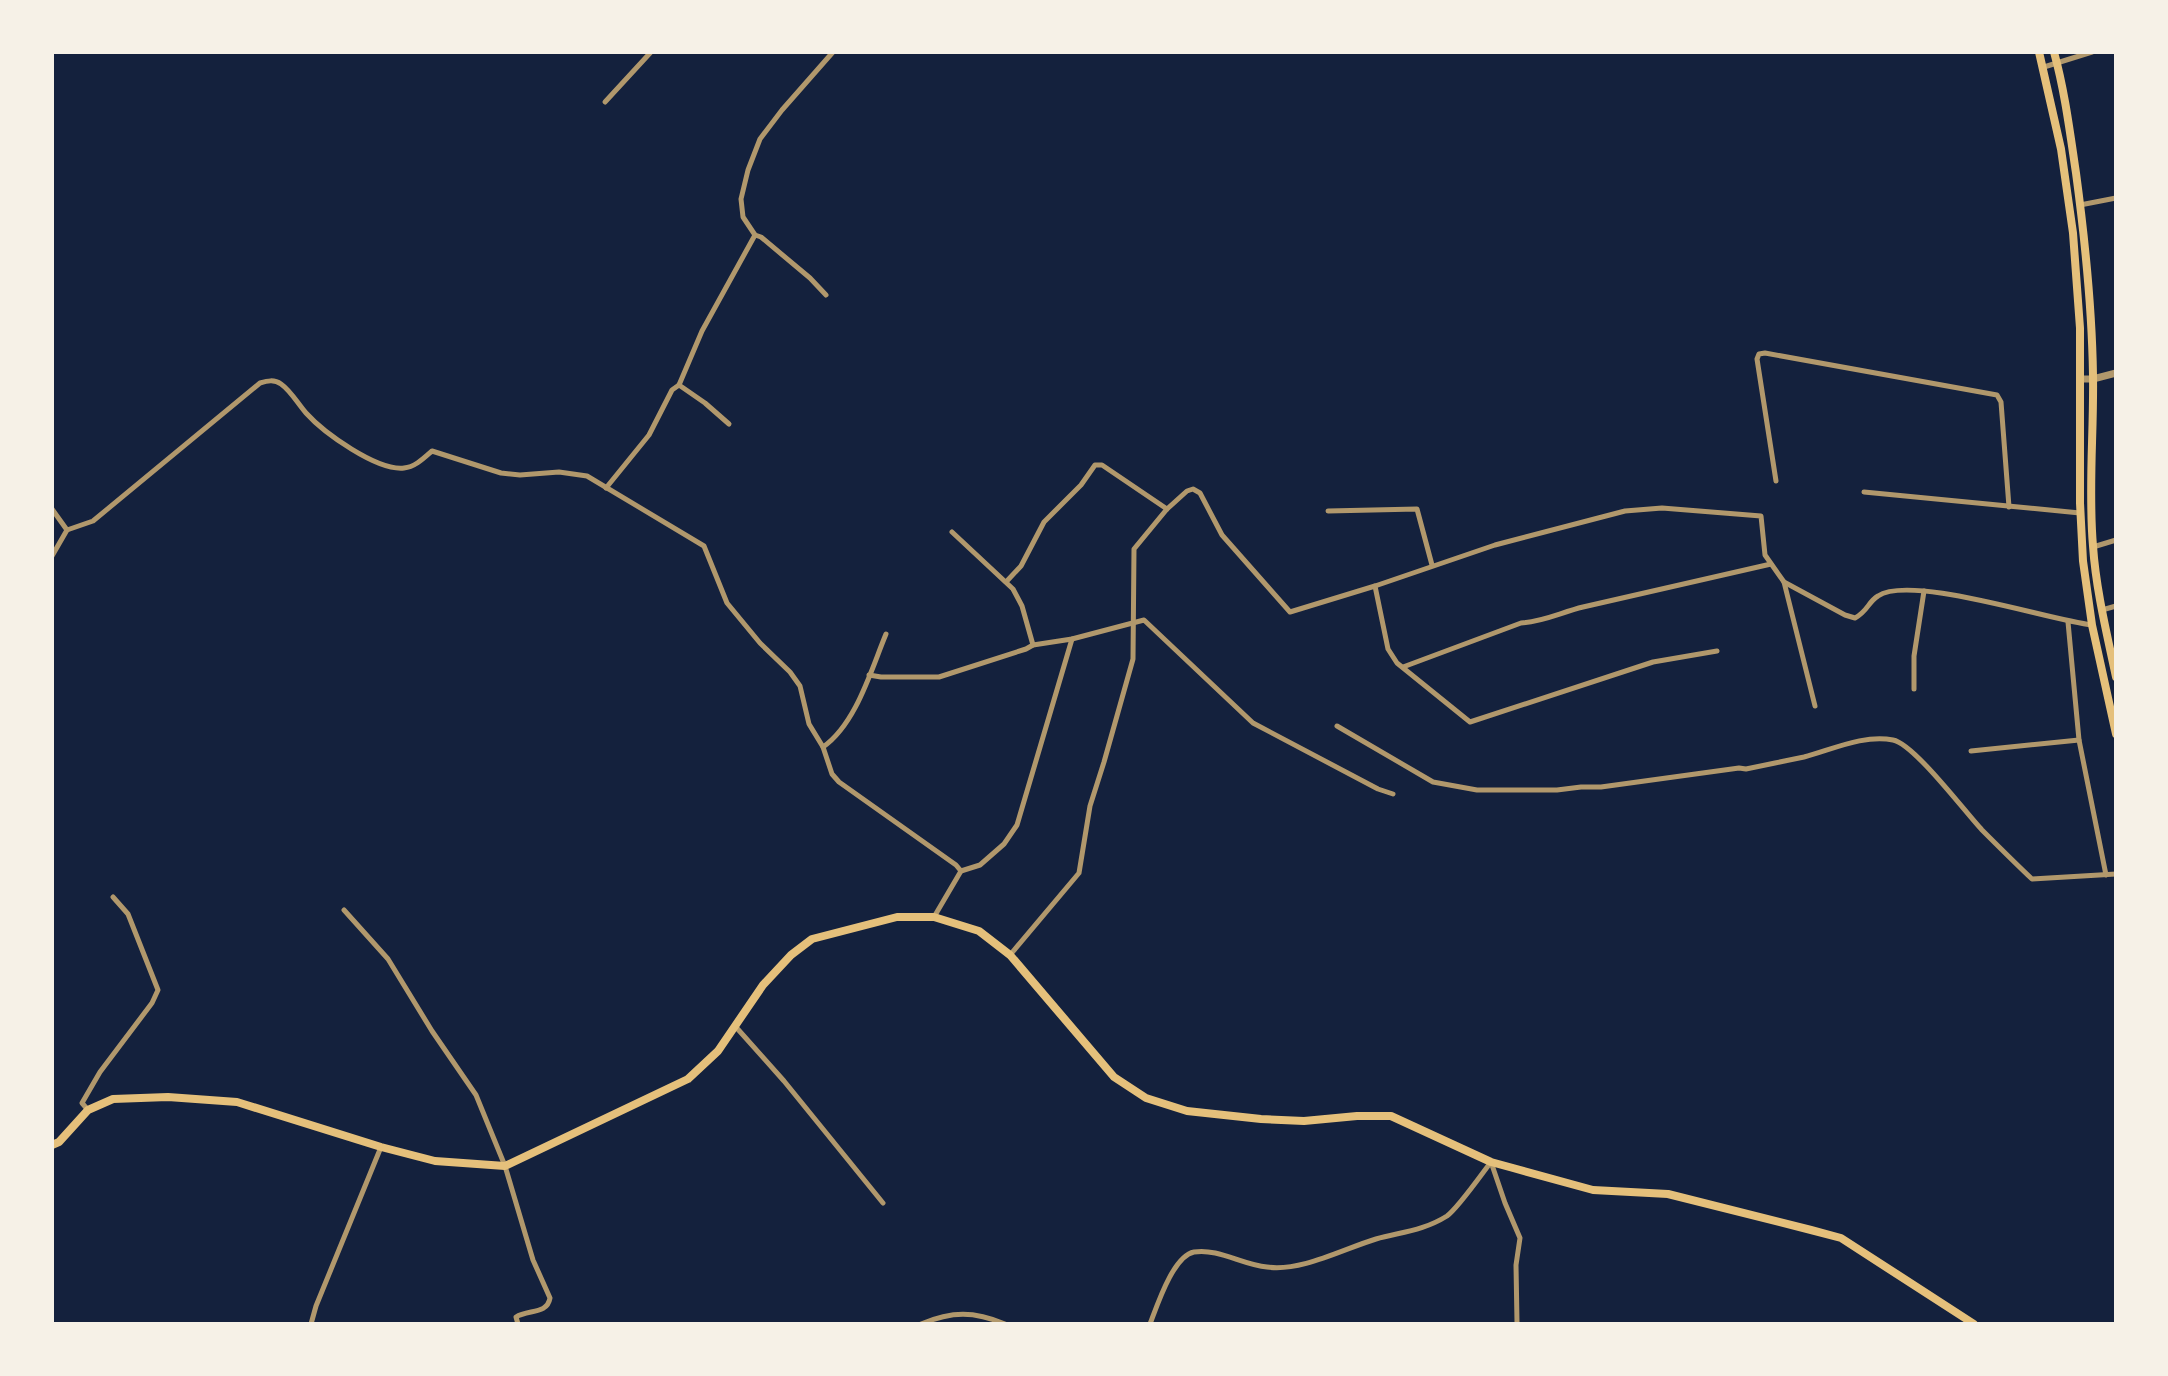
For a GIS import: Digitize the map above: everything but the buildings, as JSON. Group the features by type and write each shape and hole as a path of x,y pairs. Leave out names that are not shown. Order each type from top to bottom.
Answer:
{"main road":[{"path":"2039,52 2060,149 2079,298 2080,513 2085,575 2092,625 2116,734"},
{"path":"2054,52 2071,138 2092,317 2093,547 2102,610 2116,677"},
{"path":"2099,657 2111,655"},
{"path":"52,1145 59,1142 88,1110 113,1099 168,1097 237,1102 380,1147 435,1161 505,1166 688,1079 718,1051 763,985 812,939 897,917 934,917 979,931 1010,955 1114,1077 1146,1098 1187,1111 1261,1119 1304,1121 1391,1116 1491,1162 1593,1190 1668,1194 1841,1238 1973,1324"}],"street":[{"path":"605,102 651,52"},
{"path":"826,295 790,261 755,235 743,217 741,199 760,139 833,52"},
{"path":"2044,66 2092,52"},
{"path":"2080,205 2116,198"},
{"path":"606,488 649,435 678,385 702,331 755,235"},
{"path":"1776,481 1757,359 1759,354 1765,352 1997,395 2001,402 2009,507"},
{"path":"2080,379 2093,379 2116,373"},
{"path":"52,556 67,530 93,521 260,383 271,380 280,382 324,430 379,464 405,468 416,464 432,451 501,473 520,475 559,472 587,476 704,546 727,603 800,686 809,724 823,747 832,774 839,782 956,865 961,872"},
{"path":"678,385 705,403 729,424"},
{"path":"1006,582 1021,566 1044,522 1081,485 1095,466 1102,465 1167,509"},
{"path":"1010,955 1079,873 1090,806 1133,659 1134,549 1167,509 1193,489 1200,492 1222,535 1290,612 1495,545 1625,511 1662,508 1761,516 1765,555 1783,582 1815,706"},
{"path":"1864,492 2080,513"},
{"path":"52,509 67,530"},
{"path":"1328,511 1418,509 1432,565"},
{"path":"951,532 1013,589 1022,606 1033,645"},
{"path":"2093,547 2116,540"},
{"path":"1403,667 1521,622 1771,564"},
{"path":"1783,582 1855,618 1864,613 1878,596 1895,590 1924,590 2092,625"},
{"path":"1375,586 1388,649 1397,663 1470,722 1653,662 1717,651"},
{"path":"1914,689 1914,656 1924,590"},
{"path":"2102,610 2116,606"},
{"path":"869,675 939,677 1033,645 1072,639 1144,620 1253,723 1378,789 1393,794"},
{"path":"2068,622 2078,740 2106,875"},
{"path":"823,747 846,725 886,634"},
{"path":"934,917 961,872 988,858 1004,844 1017,825 1072,639"},
{"path":"1337,726 1433,782 1477,790 1601,787 1746,769 1877,738 1893,740 1900,742 1916,756 1981,829 2032,879 2116,874"},
{"path":"1970,751 2078,740"},
{"path":"88,1110 82,1103 100,1072 152,1003 158,990 128,914 113,897"},
{"path":"344,910 388,959 475,1095 505,1166 533,1260 550,1298 544,1309 522,1313 516,1317 518,1324"},
{"path":"735,1026 793,1091 883,1203"},
{"path":"311,1324 380,1147"},
{"path":"1491,1162 1520,1238 1516,1265 1517,1322"},
{"path":"1150,1324 1160,1297 1178,1263 1192,1252 1214,1253 1267,1268 1285,1268 1317,1260 1378,1238 1413,1232 1448,1215 1491,1162"},
{"path":"921,1324 959,1313 979,1314 1005,1324"}]}
